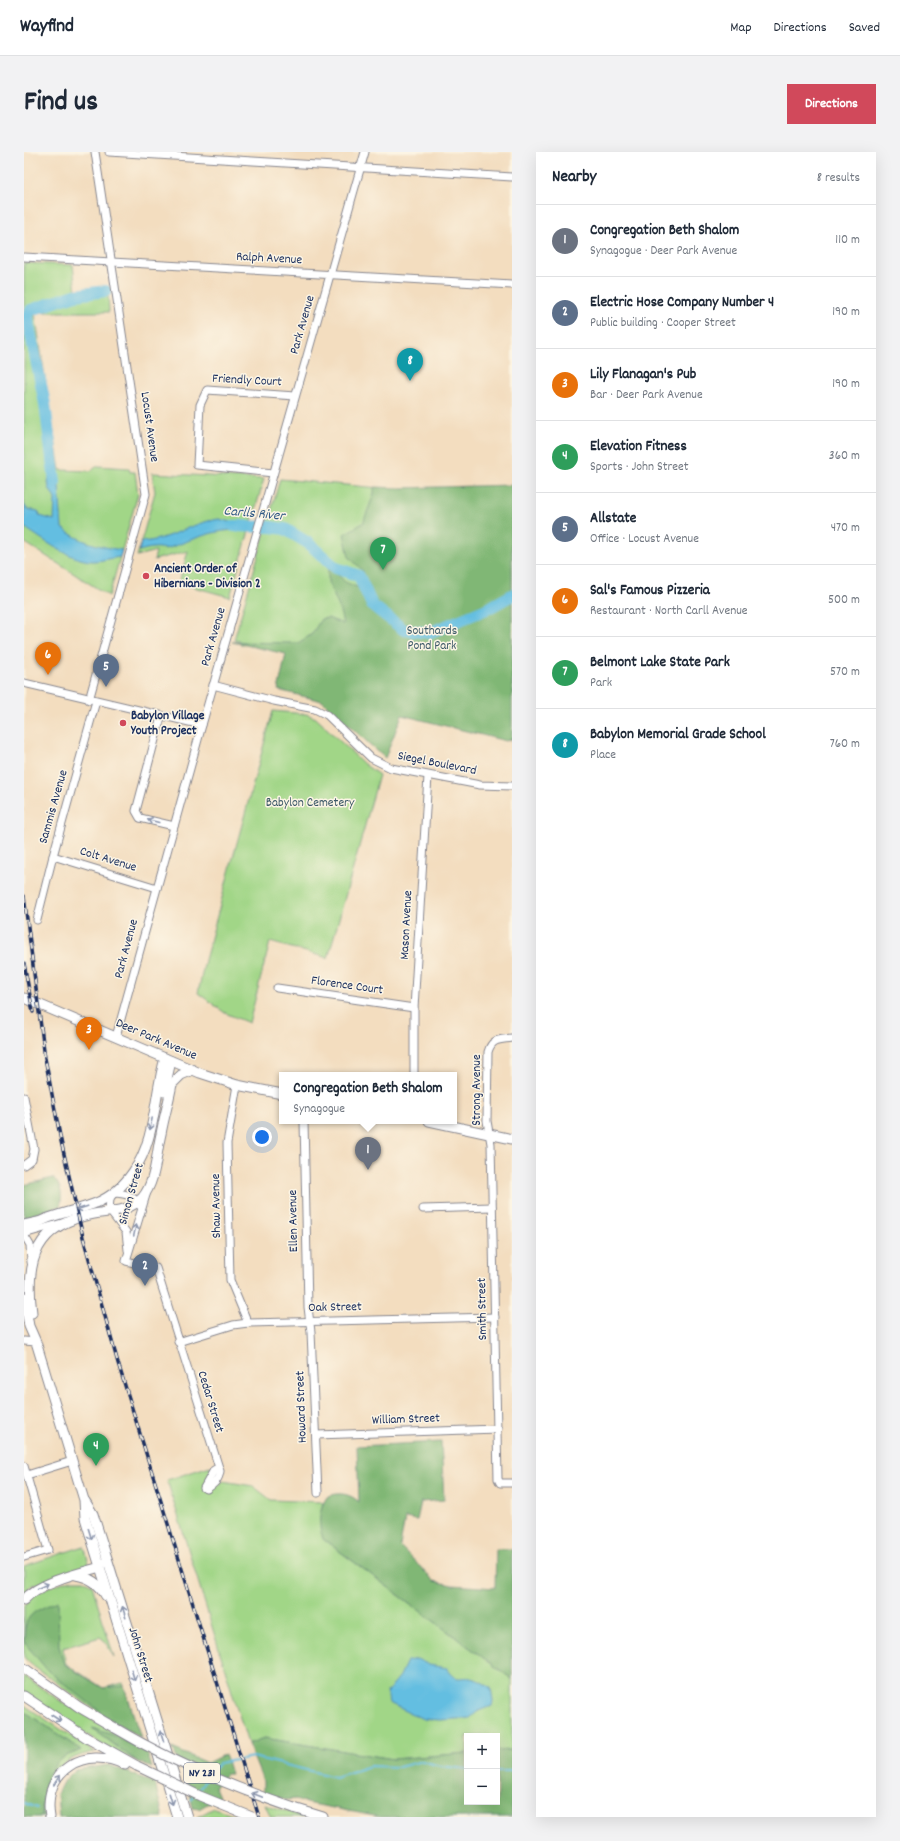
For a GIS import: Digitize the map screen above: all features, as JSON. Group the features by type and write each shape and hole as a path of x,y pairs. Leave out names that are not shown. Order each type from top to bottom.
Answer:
{"main road":[{"name":"Deer Park Avenue","path":"24,998 193,1070 237,1085 279,1093"},
{"name":"Simon Street","path":"161,1133 161,1115 168,1060"},
{"name":"Simon Street","path":"113,1193 126,1181 140,1162 148,1141 168,1060"},
{"name":"Simon Street","path":"139,1205 147,1191 153,1174 172,1084 181,1075 193,1070"},
{"path":"442,1124 512,1139"},
{"path":"24,1234 30,1227 50,1218 93,1205 113,1193"},
{"name":"John Street","path":"36,1342 31,1298 31,1264 43,1240 66,1223 86,1216 111,1213 139,1205"},
{"name":"John Street","path":"24,1298 29,1326 36,1342 84,1500 85,1518 177,1817"},
{"name":"John Street","path":"84,1500 93,1514 106,1553 187,1815"},
{"path":"24,1600 34,1590 44,1585 100,1567 106,1553"},
{"path":"76,1575 88,1578 99,1586 115,1616"},
{"path":"24,1660 40,1680"},
{"name":"NY 231","path":"24,1668 40,1680 115,1728 154,1750 207,1775 294,1808 323,1817"},
{"name":"NY 231","path":"24,1696 87,1738 137,1768 252,1817"},
{"path":"50,1817 49,1799 53,1785 62,1773 74,1763 89,1758 105,1758 137,1768"}],"street":[{"name":"Locust Avenue","path":"92,700 146,494 95,152"},
{"path":"109,152 512,177"},
{"name":"Park Avenue","path":"116,1037 213,685 365,152"},
{"name":"Ralph Avenue","path":"24,257 512,285"},
{"name":"Friendly Court","path":"273,473 197,465 200,405 207,390 295,396"},
{"path":"24,683 161,717 202,725"},
{"name":"Siegel Boulevard","path":"213,685 274,701 316,709 326,715 371,758 391,768 480,785 512,786"},
{"name":"Sammis Avenue","path":"37,920 92,700"},
{"path":"161,717 136,811 140,818 174,826"},
{"name":"Mason Avenue","path":"414,1072 414,1008 428,776"},
{"name":"Colt Avenue","path":"52,856 157,888"},
{"name":"Florence Court","path":"277,988 414,1008"},
{"name":"Strong Avenue","path":"489,1135 486,1121 488,1052 490,1045 495,1040 512,1038"},
{"name":"Shaw Avenue","path":"237,1085 227,1143 230,1280 248,1323"},
{"path":"24,1097 34,1149 32,1159 24,1165"},
{"name":"Ellen Avenue","path":"304,1124 308,1308 310,1321"},
{"name":"Smith Street","path":"489,1135 498,1429 498,1478 500,1483 512,1484"},
{"path":"128,1250 124,1227 111,1213 109,1205 113,1193 124,1194 139,1205"},
{"name":"Simon Street","path":"126,1261 128,1250 133,1243 139,1205"},
{"path":"423,1209 492,1207"},
{"path":"24,1224 50,1218"},
{"path":"24,1234 66,1223"},
{"name":"John Street","path":"24,1234 30,1245 31,1264"},
{"name":"Cedar Street","path":"126,1261 156,1268 218,1468"},
{"name":"Oak Street","path":"178,1342 233,1325 248,1323 495,1317"},
{"name":"Howard Street","path":"310,1321 318,1493"},
{"path":"24,1341 36,1342"},
{"name":"William Street","path":"316,1435 498,1429"},
{"path":"26,1475 72,1461"},
{"path":"24,1466 48,1550 24,1557"}],"green space":[{"path":"24,263 73,265 76,292 103,288 108,291 109,312 38,312 35,314 60,470 90,471 98,466 129,468 130,472 135,472 138,494 109,596 24,542"},
{"path":"152,473 264,479 230,597 179,583 188,551 154,560 156,551 137,556 155,492"},
{"name":"Southards Pond Park","path":"280,479 512,500 512,693 234,640"},
{"name":"Southards Pond Park","path":"512,485 512,739 506,741 402,715 385,758 322,701 278,690 286,654 232,642 298,643 312,634 321,619 328,618 343,624 339,607 328,582 328,564 345,582 366,591 363,571 349,557 344,534 363,523 374,494 374,487 400,488"},
{"name":"Babylon Cemetery","path":"273,711 306,714 316,718 364,764 379,775 328,958 270,942 249,1023 225,1013 198,993 205,960"},
{"path":"53,1178 61,1191 60,1206 24,1218 24,1185"},
{"path":"441,1442 444,1500 421,1502 417,1520 405,1518 400,1546 434,1581 452,1585 495,1588 496,1549 512,1549 512,1679 323,1539 320,1528 320,1512 327,1497 336,1494 344,1494 356,1499 359,1502 357,1446"},
{"path":"210,1466 216,1486 223,1481 253,1486 271,1500 323,1502 321,1511 323,1539 512,1679 512,1750 500,1751 500,1733 464,1733 464,1753 393,1759 264,1738 248,1744 167,1480"},
{"path":"84,1546 90,1567 31,1586 24,1592 24,1566"},
{"path":"72,1580 84,1580 92,1585 114,1657 105,1641 100,1637 63,1648 66,1664 103,1688 123,1683 141,1738 85,1703 37,1669 24,1657 24,1605 34,1595 45,1588"},
{"path":"58,1601 59,1646 64,1664 103,1688 124,1686 141,1738 107,1717 48,1671 24,1642 24,1632 28,1619 36,1611"},
{"path":"24,1676 59,1700 135,1745 93,1729 138,1762 101,1744 24,1692"},
{"path":"24,1705 95,1752 71,1759 62,1765 55,1773 49,1782 46,1792 45,1817 42,1817 43,1801 45,1786 51,1771 65,1756 81,1750 24,1711"},
{"path":"24,1711 81,1750 65,1756 51,1771 45,1786 42,1817 24,1817"},
{"path":"92,1728 113,1735 147,1752 152,1768 138,1762"},
{"path":"264,1738 393,1759 464,1753 464,1805 500,1805 500,1751 512,1750 512,1817 380,1817 307,1803 296,1799 285,1800 263,1793 263,1781 248,1744"},
{"path":"172,1748 207,1763 225,1754 231,1774 226,1774 215,1787 219,1797 199,1809 193,1808 186,1776"},
{"path":"109,1765 155,1783 163,1817 59,1817 57,1794 63,1782 75,1770"},
{"path":"265,1804 304,1817 271,1817"},
{"path":"214,1808 242,1817 197,1817"}],"water":[{"path":"52,467 59,486 62,528 76,537 90,543 122,550 120,557 100,561 84,560 66,553 24,527 24,504 27,509 38,511 40,516 54,520 55,499 49,488 48,482"},
{"path":"219,519 231,522 252,522 249,531 238,530 217,532 198,537 167,549 152,548 139,551 141,542 151,541 199,524"},
{"path":"417,1659 429,1665 447,1668 457,1678 469,1678 476,1680 491,1688 493,1701 492,1706 477,1712 470,1718 440,1720 423,1719 389,1703 387,1692 400,1676 407,1661"}],"waterway":[{"path":"55,482 45,404 28,315 31,310 75,295 106,291"},
{"name":"Carlls River","path":"234,526 285,529 308,543 336,568 359,576 372,605 404,630 429,633 489,608 512,595"},
{"path":"211,1773 219,1763 253,1757 335,1777 370,1766 399,1767 422,1761 440,1766 464,1769"},
{"path":"500,1771 512,1771"},
{"path":"197,1792 207,1778"},
{"path":"191,1800 194,1796"},
{"path":"24,1803 37,1808"}],"railway":[{"path":"24,896 45,1058 61,1141 83,1237 118,1363 259,1817"},
{"path":"24,963 33,1012"}],"place":[{"name":"Babylon Memorial Grade School","path":"410,381"},
{"name":"Belmont Lake State Park","path":"383,570"},
{"name":"Ancient Order of Hibernians - Division 2","path":"146,576"},
{"name":"Sal's Famous Pizzeria","path":"48,675"},
{"name":"Allstate","path":"106,687"},
{"name":"Babylon Village Youth Project","path":"123,723"},
{"name":"Lily Flanagan's Pub","path":"89,1050"},
{"name":"Congregation Beth Shalom","path":"368,1170"},
{"name":"Electric Hose Company Number 4","path":"145,1286"},
{"name":"Elevation Fitness","path":"96,1466"}]}
